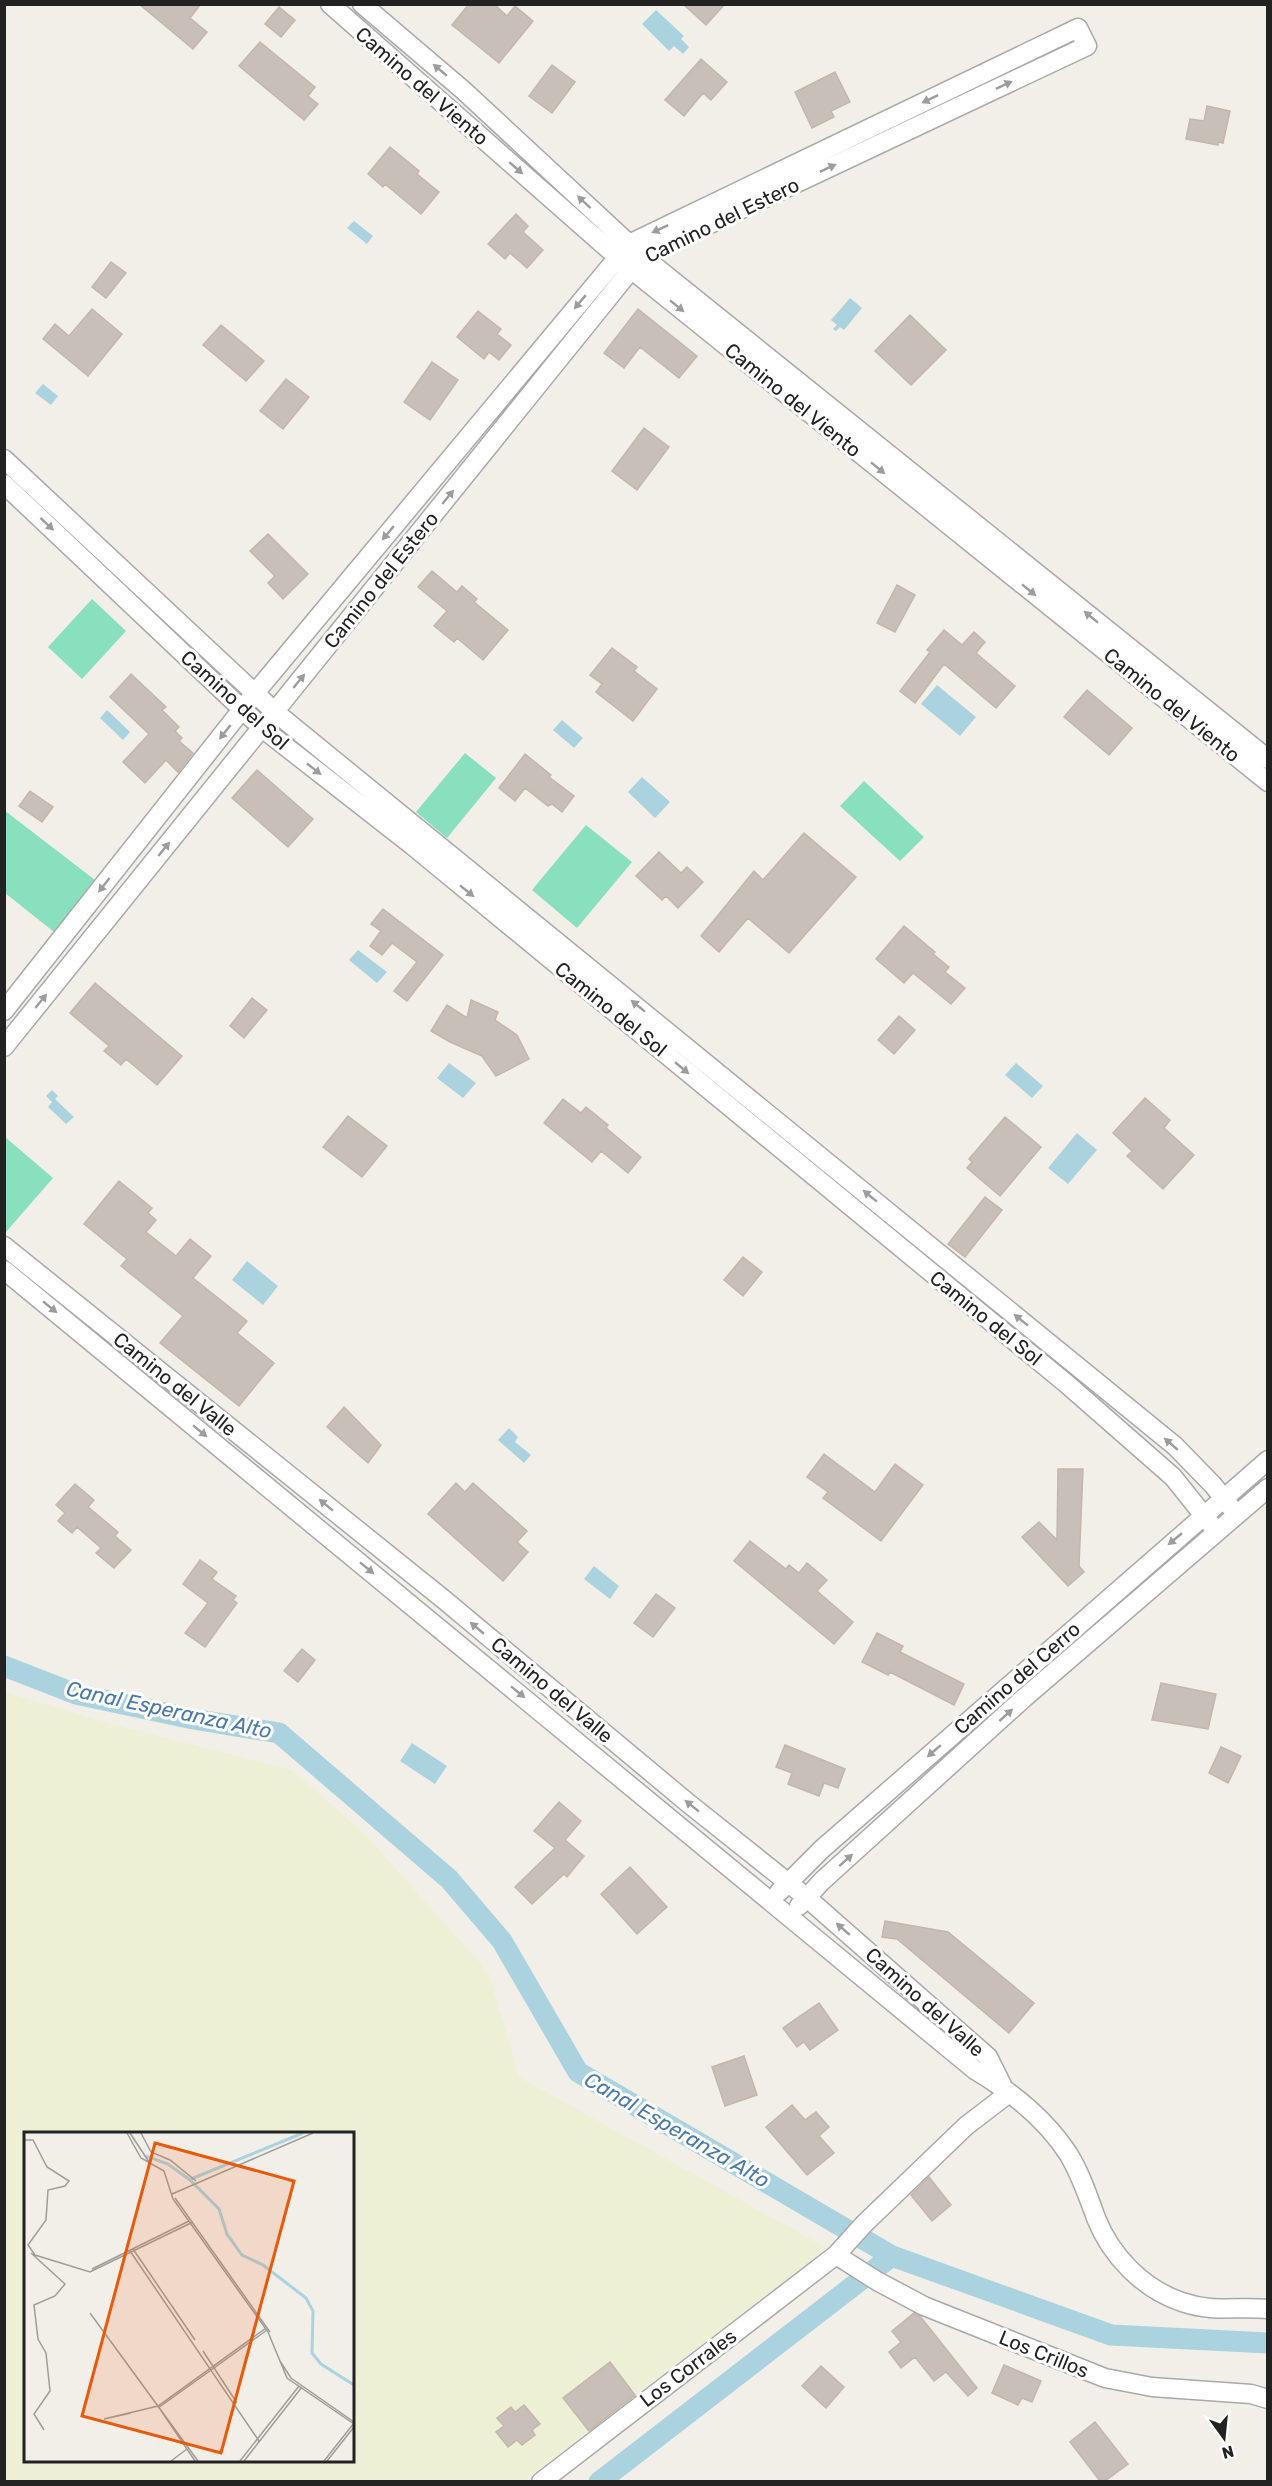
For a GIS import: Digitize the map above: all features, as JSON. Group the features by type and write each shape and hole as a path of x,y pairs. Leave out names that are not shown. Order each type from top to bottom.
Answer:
{"street":[{"name":"Camino del Viento","path":"330,4 630,256 1268,782"},
{"name":"Camino del Viento","path":"362,4 463,90 630,256 1268,759"},
{"name":"Camino del Estero","path":"4,1011 255,693 630,256 1078,28 1087,46 630,256 275,712 4,1047"},
{"name":"Camino del Sol","path":"4,459 275,712 1175,1446 1238,1515"},
{"name":"Camino del Sol","path":"4,484 262,728 413,846 1068,1385 1173,1477 1217,1532"},
{"name":"Camino del Valle","path":"4,1246 442,1598 806,1897 988,2057 1006,2090"},
{"name":"Camino del Valle","path":"4,1270 975,2070 1006,2090"},
{"name":"Camino del Cerro","path":"771,1900 822,1849 1204,1514 1218,1492 1268,1460"},
{"name":"Camino del Cerro","path":"790,1916 806,1897 1024,1698 1268,1488"},
{"name":"Los Corrales","path":"541,2481 836,2255 864,2224 1006,2090"},
{"path":"1006,2090 1037,2116 1069,2156 1081,2178 1103,2233 1134,2274 1164,2295 1207,2310 1268,2309"},
{"name":"Los Crillos","path":"836,2255 877,2281 924,2306 1105,2378 1152,2387 1251,2394 1268,2399"}],"green space":[{"path":"92,599 126,631 82,679 48,647"},
{"path":"465,753 496,778 447,838 416,812"},
{"path":"864,781 924,837 900,861 840,806"},
{"path":"4,810 95,880 54,932 5,893"},
{"path":"586,825 632,862 577,928 532,890"},
{"path":"4,1136 53,1178 6,1232 4,1230"},
{"path":"4,1692 112,1724 292,1770 365,1834 489,1973 519,2077 827,2248 524,2481 5,2481"}],"water":[{"path":"656,10 684,36 681,39 689,47 683,54 674,46 669,51 642,24"},
{"path":"354,221 373,236 367,244 347,228"},
{"path":"850,298 862,308 844,330 840,327 836,331 833,329 837,325 831,320"},
{"path":"43,384 58,396 51,405 35,393"},
{"path":"937,685 976,717 960,736 921,704"},
{"path":"107,710 130,732 123,740 100,718"},
{"path":"562,720 583,738 574,748 553,730"},
{"path":"642,777 670,802 655,818 628,792"},
{"path":"358,950 387,972 377,983 349,960"},
{"path":"449,1063 476,1083 463,1098 437,1078"},
{"path":"1016,1063 1043,1086 1032,1098 1005,1075"},
{"path":"52,1090 58,1096 55,1099 74,1117 66,1124 48,1107 52,1102 46,1096"},
{"path":"1077,1133 1097,1150 1068,1184 1048,1168"},
{"path":"247,1261 278,1286 263,1305 232,1280"},
{"path":"509,1428 518,1437 515,1442 531,1455 524,1463 498,1440"},
{"path":"594,1566 619,1586 610,1599 584,1579"},
{"path":"412,1743 447,1766 435,1784 400,1761"}],"building":[{"path":"139,4 201,4 190,18 207,32 193,49"},
{"path":"469,4 494,4 507,16 515,6 533,21 499,63 452,25"},
{"path":"683,4 725,4 706,25"},
{"path":"279,7 295,20 281,37 265,24"},
{"path":"260,42 315,87 308,96 318,104 304,120 239,66"},
{"path":"701,59 727,82 711,100 703,93 684,116 665,100"},
{"path":"552,65 575,82 552,113 529,96"},
{"path":"835,72 850,102 831,111 834,117 812,128 795,92"},
{"path":"1207,106 1230,111 1223,143 1218,142 1218,145 1186,139 1190,119 1204,121"},
{"path":"390,147 419,171 417,174 439,192 421,214 385,184 383,187 368,174"},
{"path":"516,214 528,226 523,232 543,250 527,268 510,253 505,259 488,244"},
{"path":"111,262 126,273 106,298 92,287"},
{"path":"92,309 122,334 88,376 43,339 55,324 69,336"},
{"path":"638,309 697,356 679,378 640,347 624,368 604,353"},
{"path":"478,311 501,329 497,334 511,345 499,360 489,352 484,359 457,337"},
{"path":"910,315 946,350 911,385 875,351"},
{"path":"221,325 264,361 246,381 203,345"},
{"path":"432,362 458,380 430,420 404,402"},
{"path":"286,379 309,397 283,429 260,411"},
{"path":"644,428 669,447 637,490 612,471"},
{"path":"268,534 308,574 283,599 268,583 275,576 250,551"},
{"path":"432,571 457,592 462,586 477,599 474,602 508,630 483,660 457,638 454,642 434,626 447,611 418,587"},
{"path":"897,585 915,595 895,632 877,623"},
{"path":"944,630 962,645 974,632 985,642 976,653 1015,686 996,708 944,664 915,703 900,691 930,652 927,650"},
{"path":"612,648 637,667 634,671 657,689 633,721 596,692 602,684 590,675"},
{"path":"131,674 166,707 162,710 179,727 175,731 182,738 179,741 193,753 178,772 166,760 145,783 123,762 149,734 110,697"},
{"path":"1087,690 1132,728 1109,755 1064,717"},
{"path":"525,754 551,775 549,777 574,796 562,812 552,804 548,806 525,788 515,801 499,788"},
{"path":"257,770 313,819 288,847 232,798"},
{"path":"30,791 53,807 42,822 19,806"},
{"path":"804,833 856,877 789,953 748,918 719,952 701,936 754,871 763,880"},
{"path":"659,852 681,873 687,867 703,882 678,908 666,896 662,900 636,876"},
{"path":"383,909 443,955 407,1001 394,991 417,962 392,943 382,955 370,946 381,931 371,924"},
{"path":"904,926 935,952 933,954 949,967 945,972 965,988 951,1004 913,973 904,983 876,959"},
{"path":"95,983 182,1056 157,1085 126,1059 121,1065 104,1051 109,1046 70,1013"},
{"path":"252,998 267,1010 244,1038 230,1026"},
{"path":"471,1000 498,1012 495,1020 517,1035 529,1059 496,1076 482,1056 431,1031 447,1005 467,1018"},
{"path":"899,1016 915,1030 894,1054 878,1040"},
{"path":"1145,1098 1170,1120 1164,1128 1194,1155 1163,1189 1127,1156 1132,1151 1113,1133"},
{"path":"563,1099 581,1113 586,1107 608,1125 606,1128 641,1157 628,1173 601,1151 592,1162 544,1123"},
{"path":"348,1116 387,1146 362,1177 323,1147"},
{"path":"1005,1117 1041,1147 1000,1196 967,1168 972,1162 969,1159"},
{"path":"119,1181 152,1208 148,1213 156,1220 146,1232 176,1256 190,1239 211,1256 193,1278 247,1321 237,1333 274,1363 239,1406 160,1343 183,1316 121,1266 127,1259 84,1224"},
{"path":"985,1197 1002,1210 965,1257 948,1244"},
{"path":"743,1257 762,1272 743,1296 724,1280"},
{"path":"344,1407 381,1445 368,1463 327,1427"},
{"path":"824,1454 875,1492 895,1464 923,1485 881,1541 823,1498 828,1492 807,1477"},
{"path":"1058,1469 1083,1469 1079,1566 1084,1572 1068,1586 1022,1537 1039,1522 1057,1540"},
{"path":"456,1483 465,1492 473,1483 527,1531 517,1542 528,1552 503,1581 428,1514"},
{"path":"75,1484 94,1500 88,1507 118,1532 115,1536 131,1550 114,1568 96,1553 101,1548 77,1527 72,1533 58,1521 65,1513 56,1505"},
{"path":"750,1541 786,1569 789,1565 799,1573 807,1563 827,1580 817,1591 853,1622 834,1644 734,1561"},
{"path":"200,1560 217,1572 212,1579 236,1596 233,1600 237,1603 205,1647 185,1633 208,1603 183,1584"},
{"path":"656,1594 675,1608 653,1637 634,1623"},
{"path":"877,1633 903,1646 900,1652 964,1684 954,1705 890,1672 888,1675 862,1662"},
{"path":"302,1649 315,1660 298,1682 284,1671"},
{"path":"1161,1683 1216,1694 1208,1729 1152,1720"},
{"path":"785,1745 845,1769 838,1788 824,1783 819,1796 788,1784 792,1773 776,1767"},
{"path":"1221,1747 1241,1756 1228,1783 1209,1773"},
{"path":"559,1802 581,1821 565,1840 584,1856 567,1877 564,1874 532,1904 515,1887 555,1848 534,1831"},
{"path":"630,1867 667,1907 637,1934 601,1894"},
{"path":"885,1921 948,1932 1034,2003 1009,2033 897,1939 882,1937"},
{"path":"819,2003 838,2030 810,2050 804,2042 797,2047 783,2028"},
{"path":"744,2056 757,2095 725,2106 712,2067"},
{"path":"792,2105 805,2120 816,2112 829,2127 819,2136 834,2153 807,2175 766,2127"},
{"path":"929,2177 951,2205 932,2221 911,2195"},
{"path":"914,2313 920,2316 977,2388 968,2396 946,2372 934,2381 915,2357 901,2368 889,2352 901,2342 892,2331"},
{"path":"610,2362 635,2395 589,2431 563,2398"},
{"path":"1004,2365 1041,2381 1032,2402 1022,2398 1018,2405 992,2393"},
{"path":"821,2366 844,2387 826,2408 802,2386"},
{"path":"524,2405 540,2424 532,2430 535,2435 522,2445 517,2440 508,2447 496,2432 504,2426 497,2418 511,2407 515,2412"},
{"path":"1095,2422 1128,2464 1105,2481 1100,2481 1070,2442"}],"waterway":[{"name":"Canal Esperanza Alto","path":"4,1666 76,1694 193,1719 279,1733 449,1879 502,1941 578,2072 892,2256 1111,2335 1268,2343"},
{"path":"599,2482 892,2256"}]}
